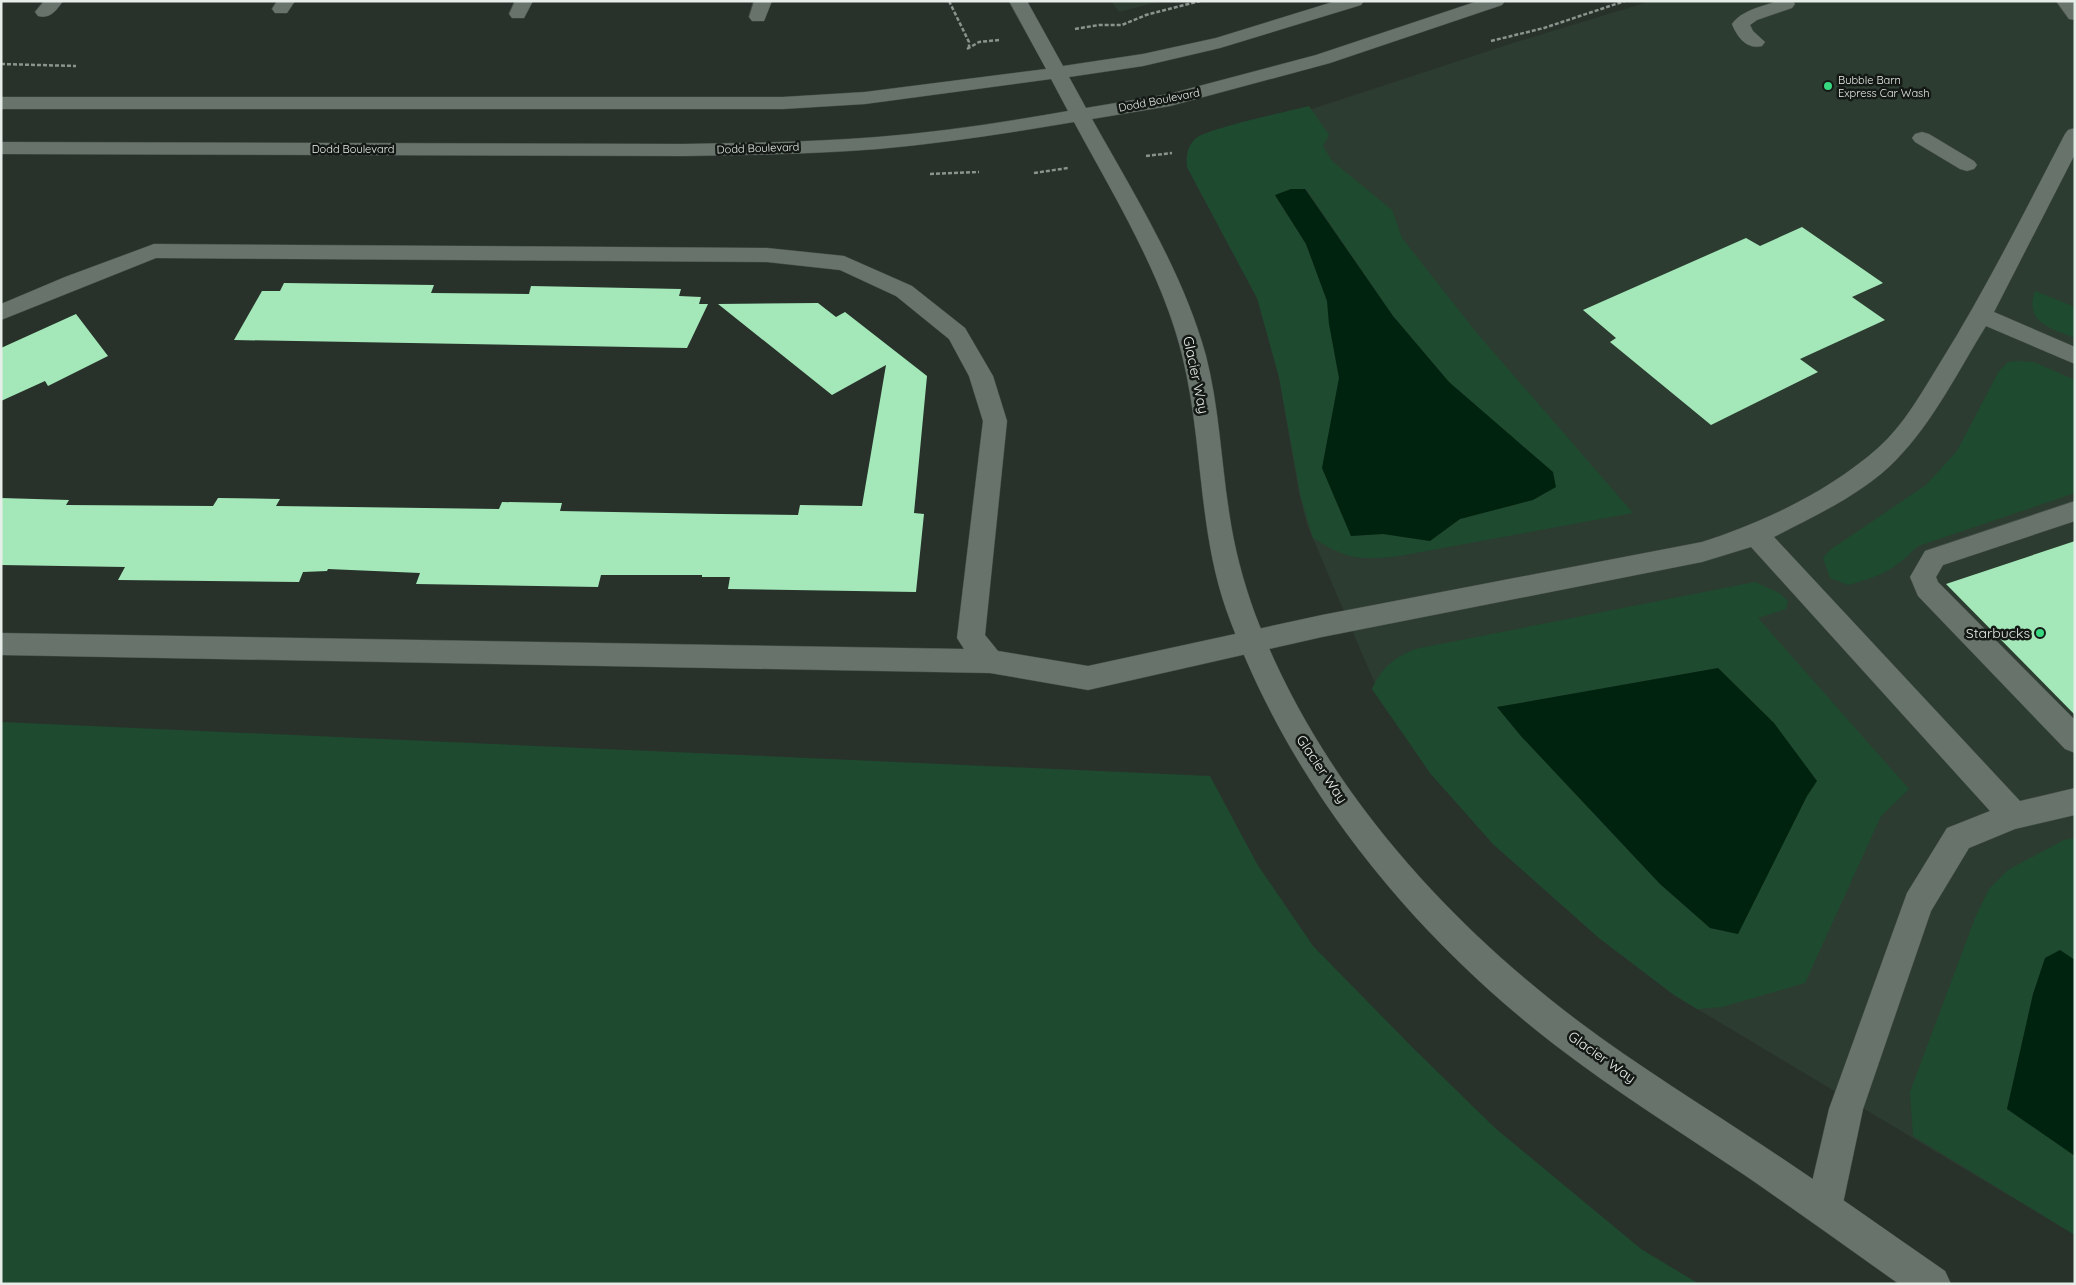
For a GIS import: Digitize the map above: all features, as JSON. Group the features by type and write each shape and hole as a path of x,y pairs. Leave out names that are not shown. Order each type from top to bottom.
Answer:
{"street":[{"name":"Glacier Way","path":"1018,1 1081,114 1163,273 1188,334 1204,406 1221,542 1240,611 1268,678 1306,750 1402,880 1489,967 1538,1010 1592,1052 1824,1208 1898,1273 1932,1284"},
{"path":"1,103 783,103 865,98 1059,73 1143,60 1220,43 1355,1"},
{"name":"Dodd Boulevard","path":"1,148 782,148 877,143 971,133 1170,100 1323,59 1496,1"},
{"path":"1756,42 1745,34 1741,24 1750,16 1786,4"},
{"path":"1,644 990,661 1088,678 1322,626 1702,552 1756,536 1840,490 1887,454 1918,416 1981,315 2075,134"},
{"path":"1922,138 1967,165"},
{"path":"1,313 73,282 154,251 767,255 844,263 904,291 957,334 981,376 995,421 971,638 990,661"},
{"path":"1981,315 2075,356"},
{"path":"2075,510 1934,558 1924,577 1927,588 2075,740"},
{"path":"1756,536 2014,816"},
{"path":"1824,1208 1846,1109 1918,904 1958,838 2014,816 2075,801"}],"path":[{"path":"949,1 969,42 969,48"},
{"path":"963,51 979,42 1036,36 1099,25 1122,25 1146,16 1200,1"},
{"path":"1,64 78,66"}],"shaded area":[{"path":"1111,1 1161,1 1119,12"},
{"path":"1651,1 2075,1 2075,1235 1674,995 1599,938 1493,844 1430,773 1378,691 1308,527 1299,493 1279,378 1258,300 1191,175 1210,137 1315,108 1513,43"},
{"path":"1309,106 1329,135 1323,146 1332,161 1392,210 1402,238 1476,332 1633,513 1399,556 1374,558 1354,557 1336,551 1313,538 1301,498 1279,377 1257,298 1187,167 1190,145 1202,135 1230,125","holes":["1306,189 1393,316 1449,382 1553,472 1533,500 1460,519 1430,541 1383,534 1351,536 1322,468 1339,378 1329,324 1327,301 1306,244 1275,196"]},
{"path":"1291,189 1305,189 1393,316 1449,382 1553,472 1556,487 1533,500 1460,519 1430,541 1383,534 1351,536 1322,468 1339,378 1329,324 1327,301 1306,244 1275,195"},
{"path":"2035,291 2075,307 2075,338 2048,327 2036,317 2033,310"},
{"path":"2008,362 2034,362 2075,380 2075,493 1918,546 1901,562 1886,572 1870,578 1848,585 1830,578 1823,558 1830,550 1926,485 1957,451 1999,371"},
{"path":"1755,582 1779,593 1788,601 1786,609 1758,618 1909,789 1881,816 1805,983 1722,1007 1697,1009 1674,995 1599,938 1493,844 1430,773 1372,689 1389,664 1415,649","holes":["1718,668 1774,723 1817,781 1807,796 1738,934 1710,928 1660,884 1520,735 1497,707"]},
{"path":"1718,668 1774,723 1817,781 1807,796 1738,934 1710,928 1660,884 1520,735 1497,707"},
{"path":"1,722 1210,776 1257,864 1313,946 1495,1128 1641,1249 1699,1284 1,1284"},
{"path":"2075,838 2075,960 2060,950 2045,958 2033,994 2007,1109 2075,1156 2075,1235 1913,1136 1910,1092 1975,918 1989,889 2008,870 2064,840"},
{"path":"2060,950 2075,960 2075,1156 2007,1109 2033,994 2045,958"}],"building":[{"path":"1802,227 1883,283 1852,297 1885,320 1800,359 1818,372 1711,425 1610,342 1616,338 1583,310 1746,238 1760,246"},
{"path":"284,283 434,285 431,293 529,294 531,286 681,289 679,296 701,297 699,304 708,304 687,348 234,340 262,291 280,291"},
{"path":"818,303 836,317 845,312 927,376 914,513 924,514 916,592 728,589 730,577 702,577 702,575 601,575 598,587 416,584 420,573 328,569 327,571 303,572 299,582 118,580 125,567 1,565 1,498 69,500 66,505 213,506 218,498 280,499 276,506 499,509 502,502 562,503 560,511 798,515 800,505 862,506 886,365 832,395 718,304"},
{"path":"76,314 108,356 48,386 45,381 1,401 1,348"},
{"path":"2075,541 2075,715 1946,584"}],"place":[{"name":"Bubble Barn Express Car Wash","path":"1828,86"},
{"name":"Starbucks","path":"2040,633"}]}
